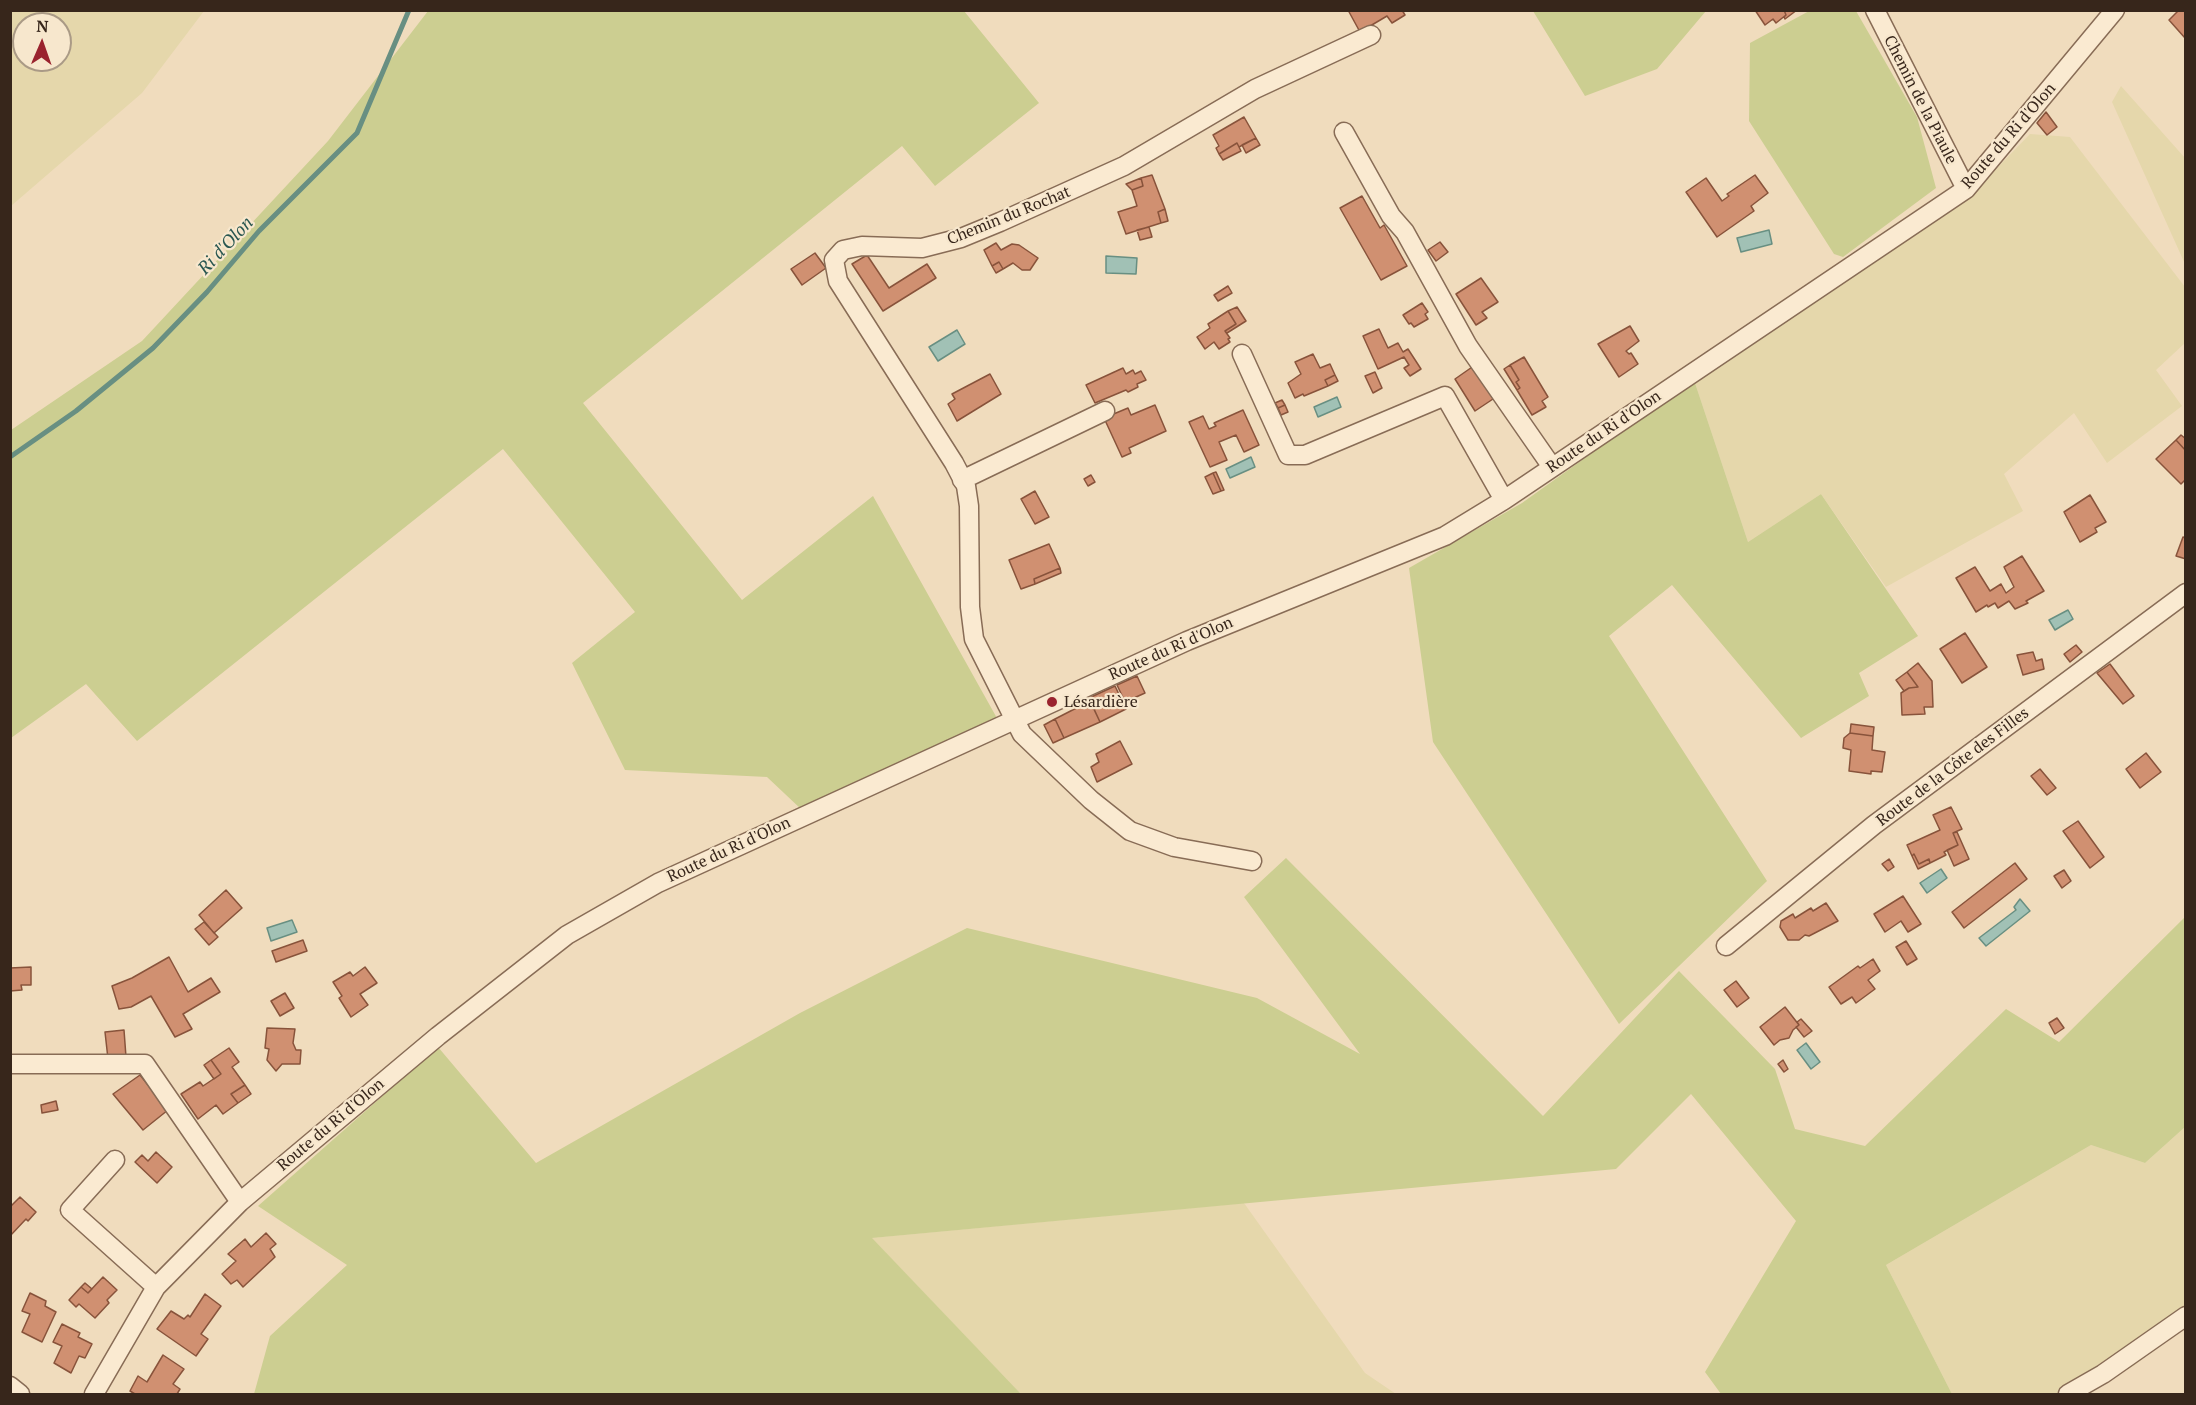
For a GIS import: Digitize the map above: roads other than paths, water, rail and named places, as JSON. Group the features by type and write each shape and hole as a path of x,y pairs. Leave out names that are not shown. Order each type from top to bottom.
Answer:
{"street":[{"name":"Chemin de la Piaule","path":"1875,10 1966,189"},
{"name":"Route du Ri d'Olon","path":"94,1395 156,1287 240,1202 438,1036 567,935 658,883 869,785 1187,641 1445,536 1504,500 1966,189 2115,10"},
{"name":"Chemin du Rochat","path":"1252,861 1174,847 1130,831 1090,800 1022,734 974,639 970,607 969,506 966,486 954,463 838,281 834,260 843,250 862,246 922,248 961,238 1124,166 1255,89 1371,35"},
{"path":"1344,132 1391,216 1405,232 1468,346 1552,467"},
{"path":"1242,354 1288,455 1305,455 1445,396 1504,500"},
{"path":"962,480 1105,411"},
{"name":"Route de la Côte des Filles","path":"1726,946 1874,825 2186,593"},
{"path":"10,1064 146,1064 240,1202"},
{"path":"115,1160 70,1210 156,1287"},
{"path":"2068,1395 2103,1374 2186,1316"},
{"path":"10,1386 20,1395"}],"waterway":[{"name":"Ri d'Olon","path":"10,457 76,411 153,348 207,292 259,231 357,133 409,10"}],"place":[{"name":"Lésardière","path":"1052,702"}]}
